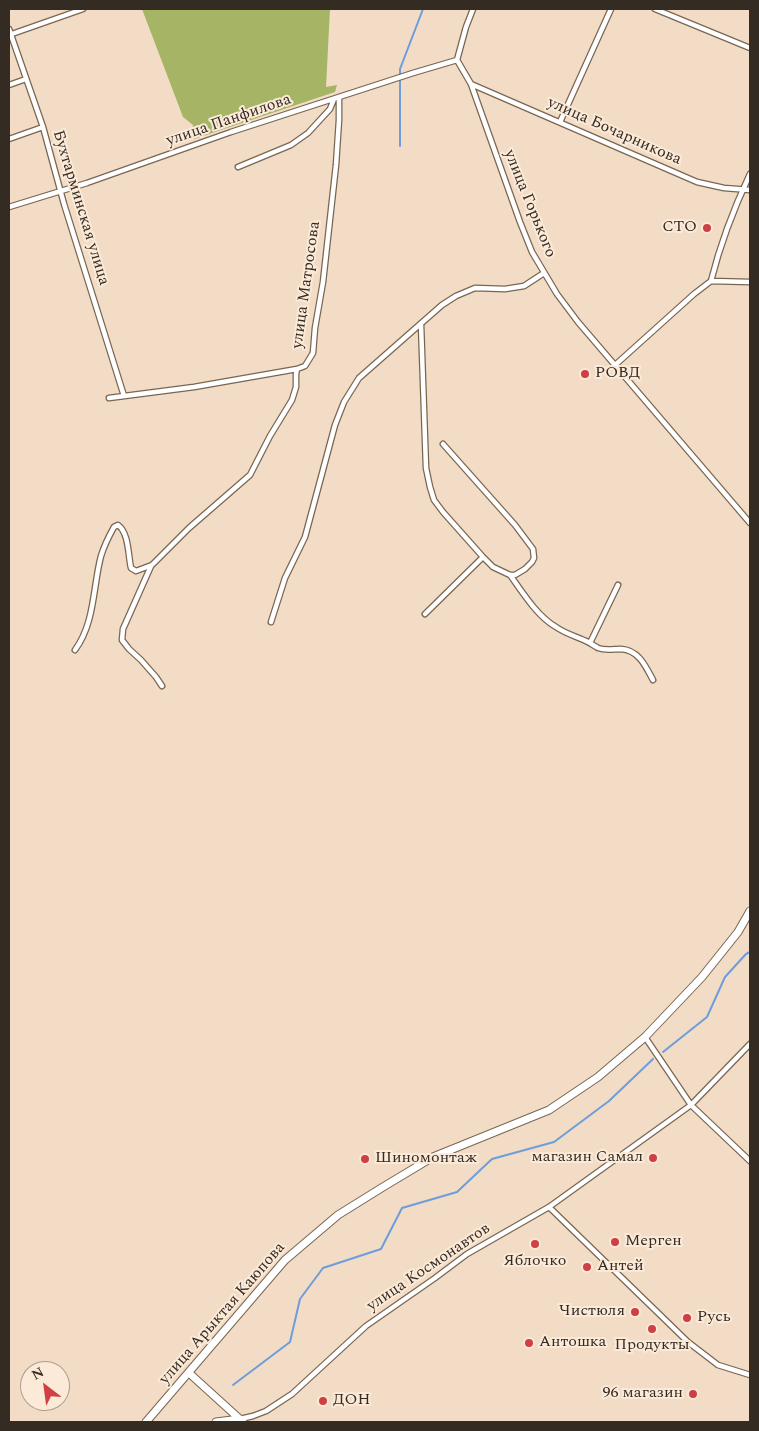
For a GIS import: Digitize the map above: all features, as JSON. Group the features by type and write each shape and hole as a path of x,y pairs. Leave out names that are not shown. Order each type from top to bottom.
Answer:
{"street":[{"path":"9,33 82,9"},
{"path":"457,60 473,9"},
{"path":"560,122 611,9"},
{"path":"655,9 750,48"},
{"name":"Бухтарминская улица","path":"9,33 43,127 124,396"},
{"name":"улица Горького","path":"457,60 471,84 522,228 544,273 557,294 614,366 750,523"},
{"name":"улица Панфилова","path":"9,207 87,183 231,132 457,60"},
{"path":"9,85 26,79"},
{"name":"улица Бочарникова","path":"471,84 697,182 750,190"},
{"path":"238,167 291,145 308,133 330,110 336,98"},
{"name":"улица Матросова","path":"152,565 189,528 250,475 270,436 292,400 296,387 297,369 305,366 313,353 336,165 339,120 336,98"},
{"path":"9,139 43,127"},
{"path":"614,366 711,281 742,190 750,174"},
{"path":"271,622 284,578 305,538 333,433 344,402 359,378 442,305 466,290 475,288 517,288 524,286 544,273"},
{"path":"711,281 750,282"},
{"path":"420,324 426,468 434,500 483,557 493,567 510,576 549,622 558,629 597,648 632,652 645,664 653,680"},
{"path":"109,398 194,387 297,369"},
{"path":"442,444 533,549 534,558 532,562 526,569 510,576"},
{"path":"75,650 82,641 101,556 114,527 118,525 122,528 131,568 136,571 152,565"},
{"path":"425,614 483,557"},
{"path":"152,565 123,629 122,640 162,686"},
{"path":"590,643 618,585"},
{"name":"улица Арыктая Каюпова","path":"146,1422 285,1260 338,1215 433,1157 549,1110 598,1077 645,1037 702,977 738,932 750,911"},
{"path":"645,1037 691,1104 750,1161"},
{"name":"улица Космонавтов","path":"242,1420 266,1411 292,1394 366,1326 467,1254 549,1207 691,1104 750,1044"},
{"path":"549,1207 688,1342 718,1365 750,1375"},
{"path":"189,1373 242,1420"},
{"path":"216,1422 242,1420"}],"green space":[{"path":"142,9 330,9 326,87 337,85 335,92 194,139 190,136 193,125 183,117"}],"waterway":[{"path":"400,146 400,69 423,9"},
{"path":"663,1052 707,1017 725,977 750,952"},
{"path":"233,1385 290,1342 300,1299 323,1268 381,1249 402,1208 457,1192 492,1159 554,1142 609,1101 653,1059"}],"place":[{"name":"СТО","path":"707,228"},
{"name":"РОВД","path":"585,374"},
{"name":"магазин Самал","path":"653,1158"},
{"name":"Шиномонтаж","path":"365,1159"},
{"name":"Мерген","path":"615,1242"},
{"name":"Яблочко","path":"535,1244"},
{"name":"Антей","path":"587,1267"},
{"name":"Чистюля","path":"635,1312"},
{"name":"Русь","path":"687,1318"},
{"name":"Продукты","path":"652,1329"},
{"name":"Антошка","path":"529,1343"},
{"name":"96 магазин","path":"693,1394"},
{"name":"ДОН","path":"323,1401"}]}
